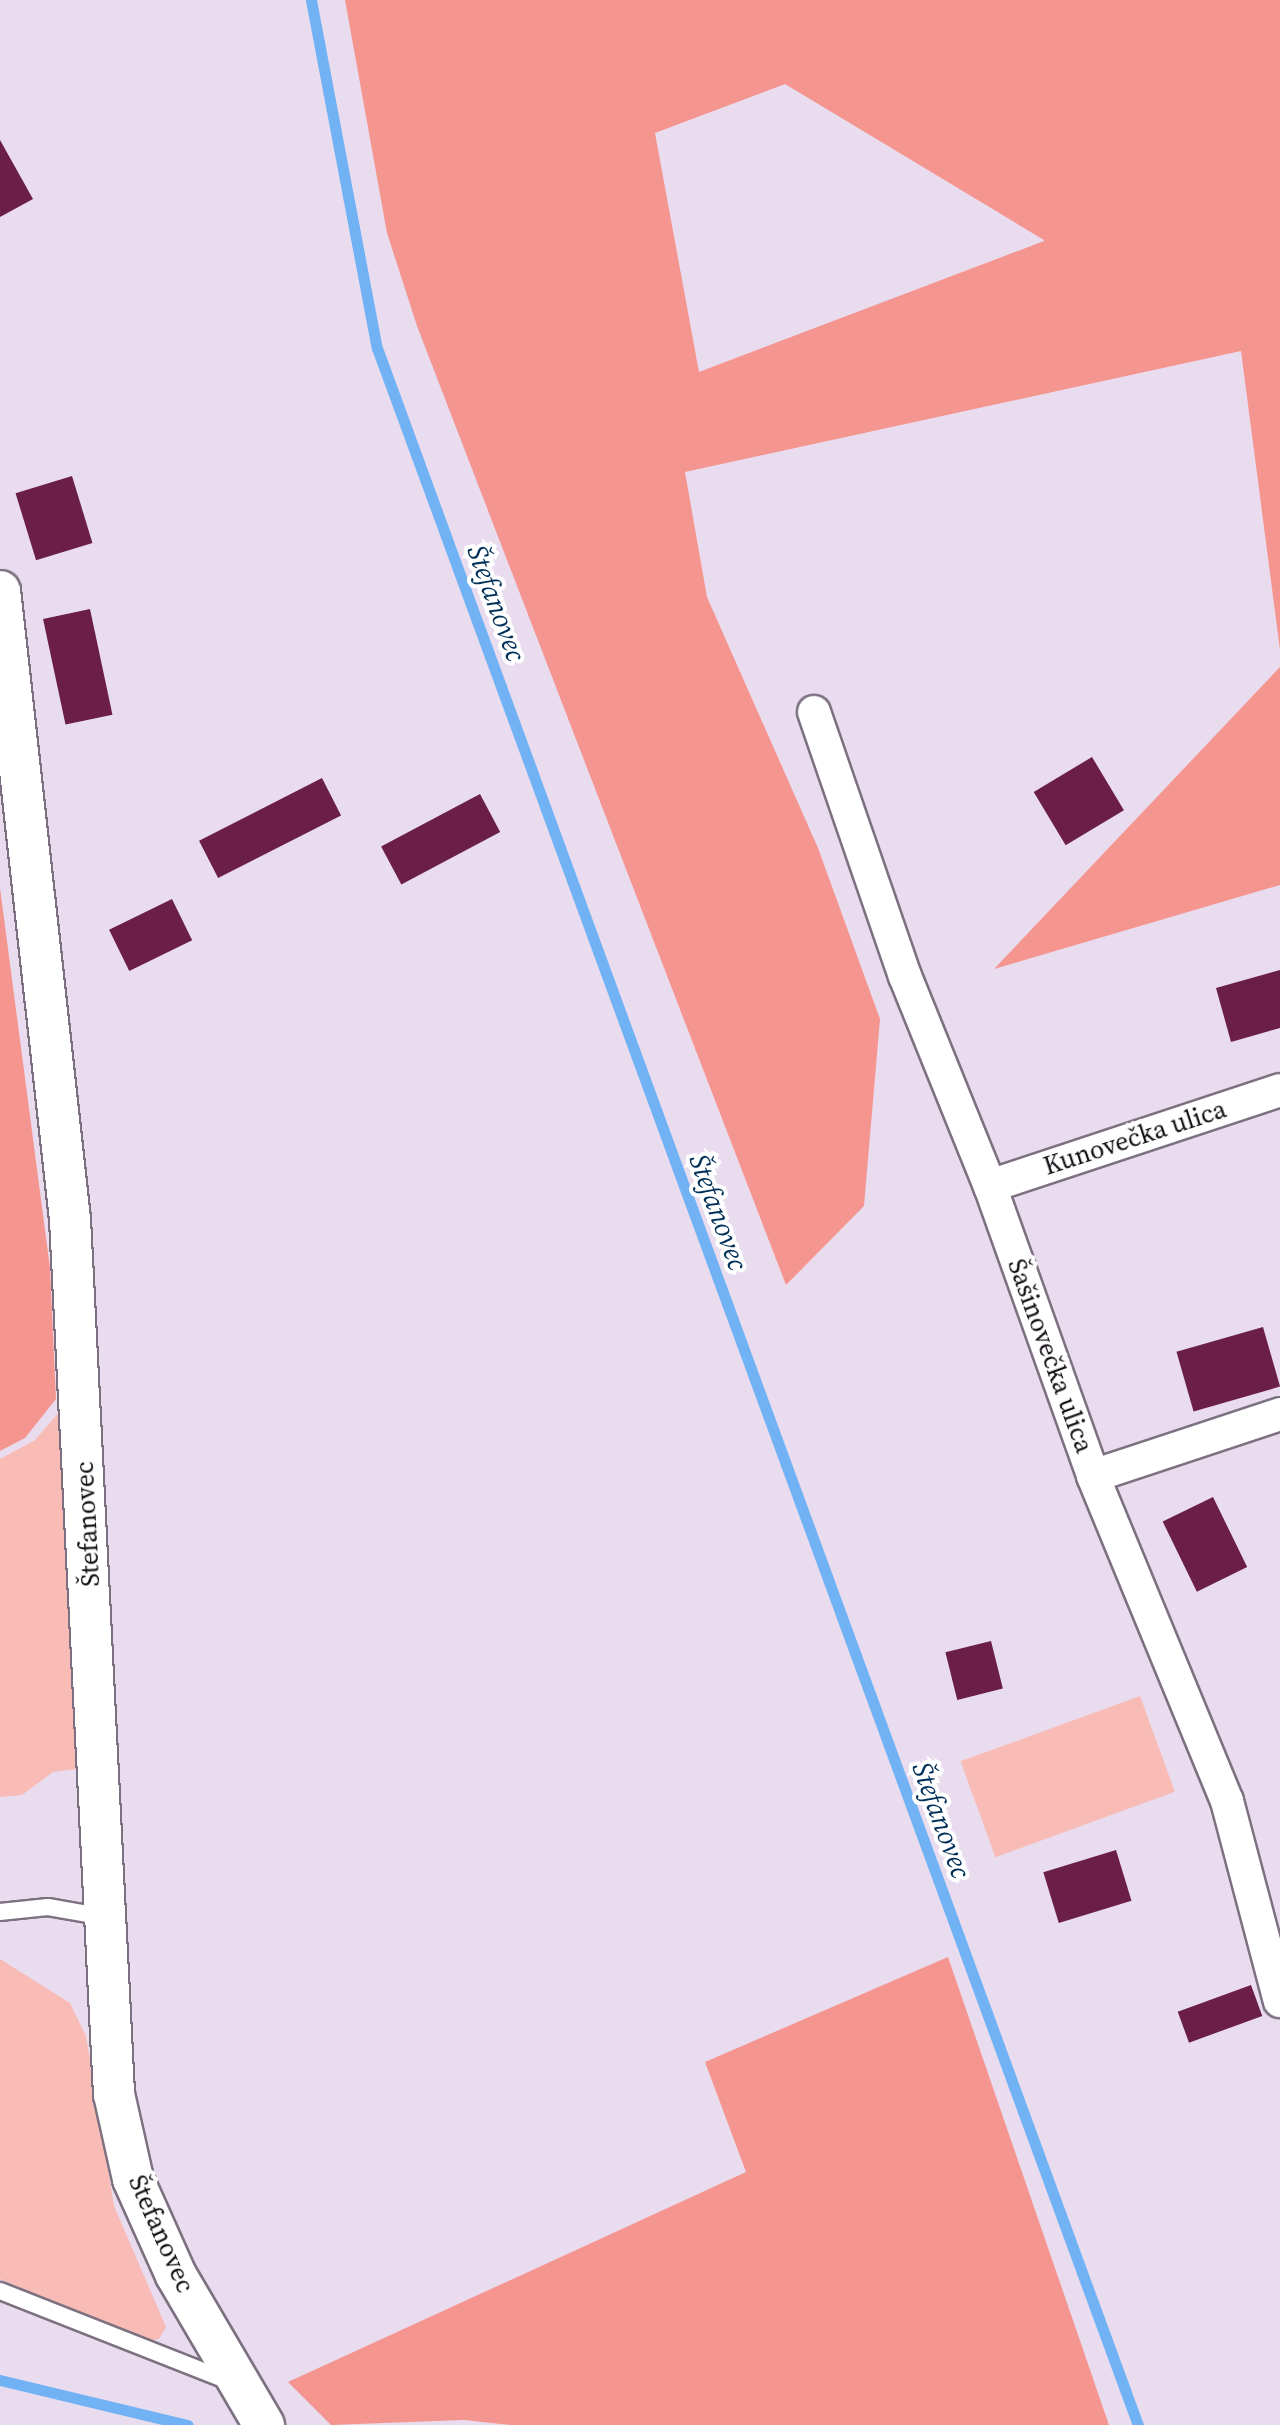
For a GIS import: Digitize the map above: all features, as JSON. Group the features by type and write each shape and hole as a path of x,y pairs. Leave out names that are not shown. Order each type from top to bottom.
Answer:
{"street":[{"name":"Štefanovec","path":"0,591 70,1219 114,2094 133,2179 176,2275 264,2425"},
{"name":"Šašinovečka ulica","path":"814,712 905,976 990,1186 1093,1476 1227,1801 1280,2001"},
{"name":"Kunovečka ulica","path":"990,1186 1280,1090"},
{"path":"1093,1476 1280,1414"}],"lane":[{"path":"0,1912 48,1907 105,1917"},
{"path":"0,2291 238,2385"}],"shaded area":[{"path":"345,0 1280,0 1280,650 1241,351 685,472 707,597 818,848 880,1019 864,1206 786,1285 417,326 387,233","holes":["785,84 1044,240 699,372 655,133"]},
{"path":"1280,667 1280,885 994,969"},
{"path":"0,888 50,1268 56,1399 25,1438 0,1451"},
{"path":"74,1395 77,1769 53,1772 22,1795 0,1797 0,1459 35,1440"},
{"path":"1140,1696 1175,1792 995,1857 961,1761"},
{"path":"948,1957 1109,2425 510,2425 464,2420 331,2425 288,2382 746,2172 705,2062"},
{"path":"0,1959 70,2003 86,2036 114,2206 166,2327 159,2339 147,2341 0,2279"}],"building":[{"path":"0,140 33,199 0,217"},
{"path":"72,476 92,543 36,560 16,493"},
{"path":"90,609 112,715 66,725 43,619"},
{"path":"1092,757 1124,810 1066,845 1034,792"},
{"path":"322,778 341,815 218,878 199,841"},
{"path":"480,794 500,832 401,885 381,847"},
{"path":"172,899 192,940 129,971 109,930"},
{"path":"1280,970 1280,1028 1231,1042 1216,988"},
{"path":"1263,1327 1280,1387 1194,1411 1176,1352"},
{"path":"1213,1497 1247,1567 1197,1592 1163,1522"},
{"path":"991,1641 1003,1689 957,1700 945,1652"},
{"path":"1116,1850 1131,1901 1059,1923 1043,1872"},
{"path":"1251,1985 1262,2016 1189,2043 1178,2012"}],"waterway":[{"name":"Štefanovec","path":"311,0 377,348 1138,2425"},
{"path":"0,2380 188,2425"}]}
